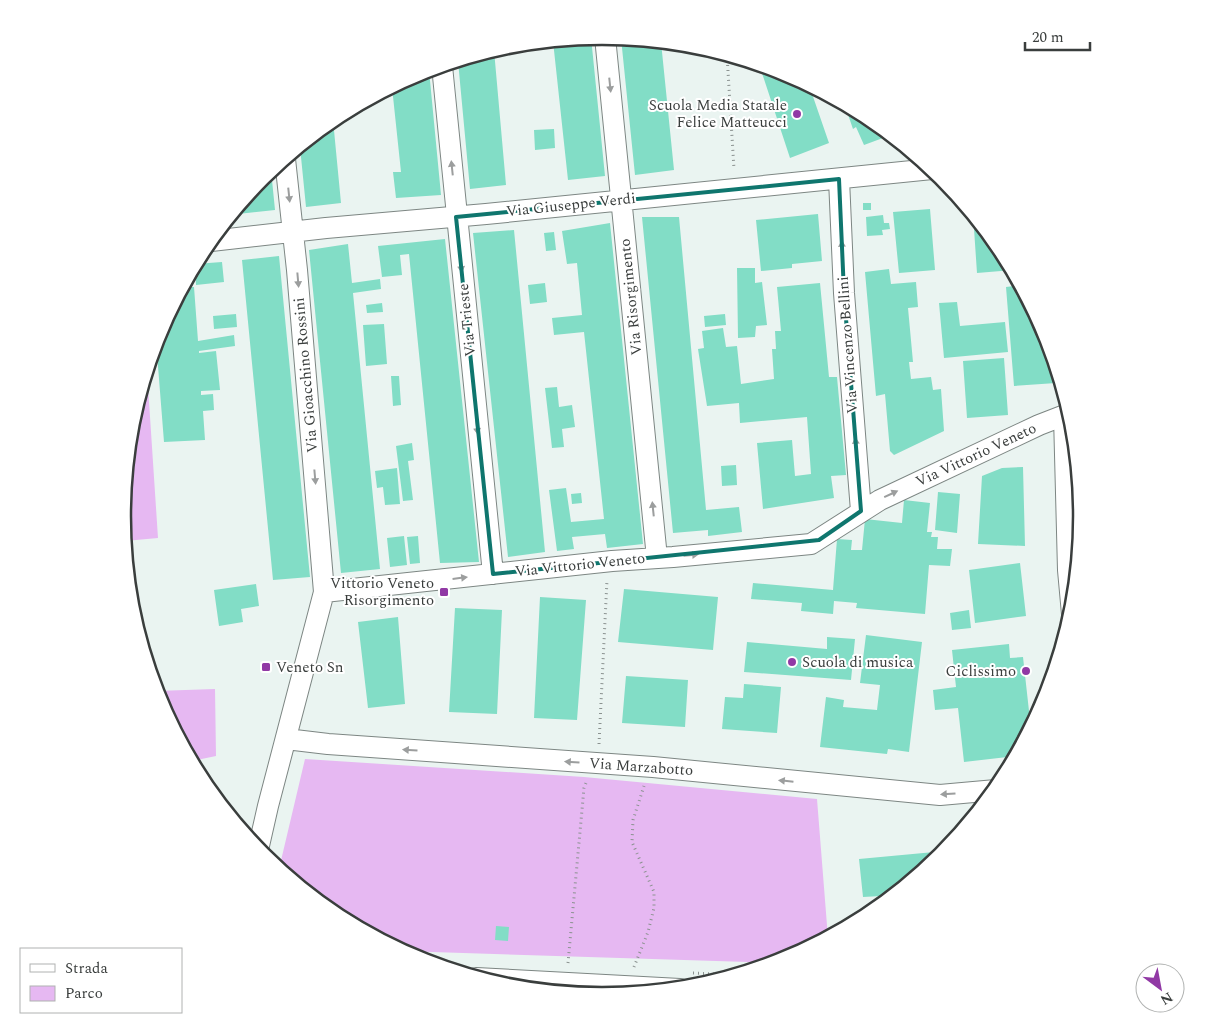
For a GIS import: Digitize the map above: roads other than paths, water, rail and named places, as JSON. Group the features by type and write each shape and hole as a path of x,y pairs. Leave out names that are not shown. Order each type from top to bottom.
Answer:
{"street":[{"name":"Via Risorgimento","path":"606,45 657,558"},
{"name":"Via Trieste","path":"443,73 493,574"},
{"name":"Via Gioacchino Rossini","path":"286,168 298,280 324,592"},
{"name":"Via Giuseppe Verdi","path":"221,240 292,231 456,217 922,170"},
{"name":"Via Vincenzo Bellini","path":"839,179 844,292 861,511"},
{"name":"Via Vittorio Veneto","path":"324,592 612,561 811,544 880,500 1063,416"},
{"path":"1068,444 1072,554"},
{"path":"260,840 324,592"},
{"name":"Via Marzabotto","path":"286,739 396,749 653,767 940,795 986,791"},
{"path":"519,980 637,987"}],"place":[{"name":"Scuola Media Statale Felice Matteucci","path":"797,114"},
{"name":"Vittorio Veneto Risorgimento","path":"444,592"},
{"name":"Scuola di musica","path":"792,662"},
{"name":"Veneto Sn","path":"266,667"},
{"name":"Ciclissimo","path":"1026,671"}]}
